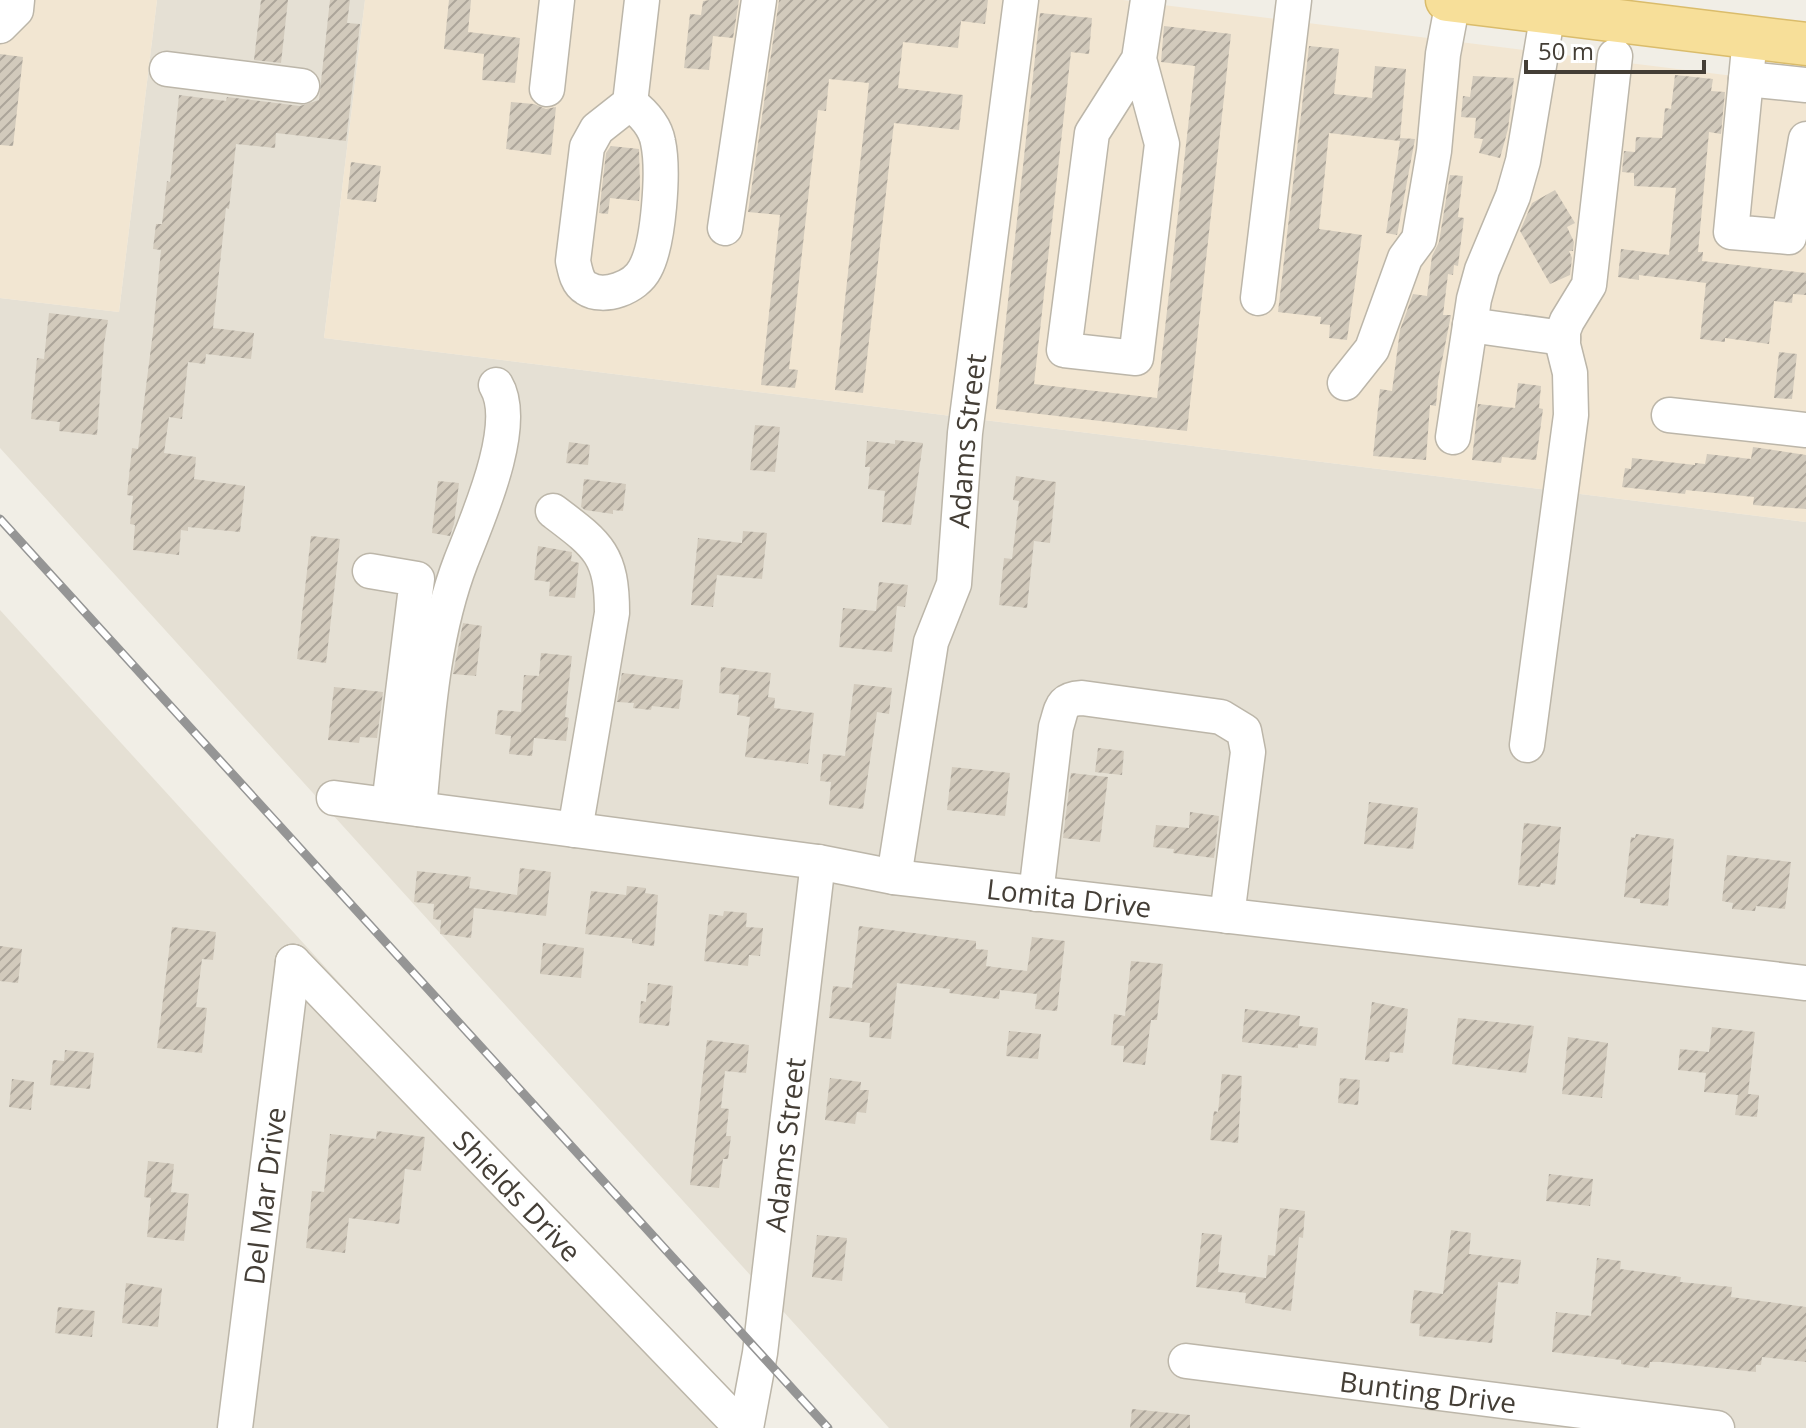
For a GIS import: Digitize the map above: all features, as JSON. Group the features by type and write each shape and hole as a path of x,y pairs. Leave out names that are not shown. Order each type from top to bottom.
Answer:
{"main road":[{"path":"1450,0 1806,44"}],"street":[{"path":"0,26 16,10 17,0"},
{"path":"547,89 557,0"},
{"path":"630,103 651,124 658,141 658,224 652,254 643,273 629,285 612,292 597,291 585,288 577,276 573,261 584,159 597,129 630,103 642,0"},
{"path":"725,228 759,0"},
{"name":"Adams Street","path":"894,877 931,642 954,584 965,433 1021,0"},
{"path":"1139,59 1162,144 1136,358 1064,350 1092,133 1139,59 1148,0"},
{"path":"1258,298 1294,0"},
{"path":"1345,383 1372,349 1405,258 1419,239 1434,151 1450,0"},
{"path":"1453,437 1470,325 1482,270 1513,196 1523,161 1548,12"},
{"path":"1750,38 1731,232 1789,237 1806,139"},
{"path":"1527,745 1571,415 1570,373 1563,338 1567,321 1589,285 1615,56"},
{"path":"167,69 302,86"},
{"path":"1746,79 1806,85"},
{"path":"1470,325 1563,338"},
{"path":"404,807 431,692 442,621 487,496 498,456 502,394 496,385"},
{"path":"1669,415 1806,430"},
{"path":"553,511 590,539 605,559 612,583 612,613 575,830"},
{"path":"370,571 417,579 404,807"},
{"path":"1036,894 1052,758 1063,705 1070,699 1107,701 1221,717 1244,731 1248,752 1227,916"},
{"name":"Lomita Drive","path":"334,798 818,862 894,877 1806,983"},
{"name":"Adams Street","path":"744,1428 760,1353 818,862"},
{"name":"Shields Drive","path":"293,962 744,1428"},
{"name":"Del Mar Drive","path":"235,1428 293,962"},
{"name":"Bunting Drive","path":"1186,1361 1717,1428"}],"shaded area":[{"path":"0,0 157,0 119,312 0,298"},
{"path":"157,0 365,0 324,338 1806,522 1806,1428 889,1428 0,448 0,298 119,312"},
{"path":"365,0 1123,0 1806,85 1806,522 324,338"},
{"path":"0,610 745,1428 0,1428"}],"building":[{"path":"261,0 288,0 281,63 254,60"},
{"path":"330,0 350,0 347,23 360,24 346,141 276,133 275,148 236,144 213,328 254,333 251,359 206,354 205,364 188,362 182,419 169,417 164,453 196,457 194,479 245,486 240,532 188,527 188,531 181,530 179,555 133,550 135,525 130,524 133,496 127,495 132,448 138,449 153,332 161,250 153,249 156,224 162,224 167,181 170,182 179,95 300,106 319,100"},
{"path":"449,0 471,0 468,32 520,38 515,83 482,80 484,54 444,49"},
{"path":"739,0 733,38 713,36 709,70 684,68 690,14 701,15 703,1"},
{"path":"779,0 988,0 985,24 961,21 958,48 903,42 898,88 963,95 959,130 894,123 863,393 835,390 869,83 829,79 826,111 818,110 789,369 798,370 795,388 761,385 780,215 748,212"},
{"path":"1040,13 1092,18 1089,54 1071,52 1034,384 1157,398 1195,66 1161,62 1164,26 1231,34 1187,431 996,409"},
{"path":"1309,46 1339,49 1334,94 1372,98 1375,66 1406,69 1400,138 1415,139 1397,235 1386,233 1400,141 1329,133 1319,229 1362,235 1347,340 1329,338 1330,325 1320,324 1321,317 1278,312"},
{"path":"0,54 23,57 13,146 0,145"},
{"path":"1675,75 1713,79 1711,91 1725,92 1721,134 1709,132 1698,252 1703,252 1702,261 1806,273 1806,295 1793,294 1792,303 1774,301 1769,344 1725,338 1725,342 1700,339 1706,283 1639,275 1639,280 1618,277 1621,249 1669,255 1676,188 1634,186 1634,173 1622,172 1624,151 1635,152 1636,137 1662,138 1665,108 1671,109"},
{"path":"1473,76 1514,78 1508,129 1500,158 1479,153 1483,139 1474,138 1476,118 1461,117 1463,96 1470,97"},
{"path":"511,102 534,104 546,109 556,107 551,155 506,149"},
{"path":"611,146 639,149 639,201 610,198 608,214 599,213 606,153"},
{"path":"351,162 381,166 376,202 347,199"},
{"path":"1450,175 1463,176 1458,217 1464,218 1458,266 1454,265 1453,275 1448,274 1443,315 1451,315 1436,406 1430,405 1426,460 1373,456 1380,389 1392,391 1400,330 1413,294 1427,296 1432,256 1439,242"},
{"path":"1555,190 1575,223 1567,227 1574,242 1573,251 1569,251 1572,258 1570,275 1550,284 1520,231 1532,203"},
{"path":"49,313 108,320 97,435 59,431 60,422 31,419 37,358 44,359"},
{"path":"1779,352 1797,354 1792,399 1774,398"},
{"path":"1518,383 1541,386 1539,408 1543,409 1536,460 1502,457 1501,463 1472,460 1478,404 1515,408"},
{"path":"755,425 780,427 775,472 750,470"},
{"path":"895,440 923,443 911,525 882,522 885,491 868,489 870,467 865,467 867,441 895,444"},
{"path":"569,442 590,445 588,465 566,463"},
{"path":"1753,447 1806,455 1806,509 1753,505 1754,497 1622,487 1625,468 1631,469 1632,458 1695,465 1705,464 1707,454 1751,459"},
{"path":"1016,476 1056,482 1050,543 1034,541 1027,608 999,605 1004,558 1012,559 1019,501 1013,500"},
{"path":"584,479 626,484 623,511 613,510 613,514 581,507"},
{"path":"438,481 459,483 450,536 432,533"},
{"path":"743,531 767,533 762,579 717,575 713,607 691,605 698,538 742,543"},
{"path":"311,536 340,539 326,663 297,659"},
{"path":"538,546 572,552 571,561 579,563 575,598 549,596 550,582 534,580"},
{"path":"879,582 908,585 905,607 897,606 892,652 839,647 843,608 876,611"},
{"path":"463,623 482,626 476,676 453,674"},
{"path":"541,653 572,656 565,717 569,718 566,741 534,738 532,756 509,754 511,736 495,734 498,710 521,712 524,675 539,676"},
{"path":"721,667 771,673 768,697 775,698 774,708 814,713 808,764 745,757 750,717 737,715 739,695 719,693"},
{"path":"622,673 683,680 679,709 652,706 651,710 633,708 634,703 617,702"},
{"path":"854,684 892,688 889,714 877,712 863,809 829,805 831,782 820,781 823,754 845,756"},
{"path":"334,687 383,692 377,738 360,737 359,743 328,740"},
{"path":"1098,748 1124,751 1122,775 1095,772"},
{"path":"952,767 1010,773 1005,816 947,810"},
{"path":"1071,773 1108,777 1100,842 1063,838"},
{"path":"1369,802 1418,808 1413,849 1364,844"},
{"path":"1190,812 1219,816 1214,858 1153,847 1156,825 1189,828"},
{"path":"1524,823 1561,827 1555,885 1518,885"},
{"path":"1636,834 1674,839 1668,906 1640,903 1640,899 1624,897 1631,837 1635,838"},
{"path":"1727,855 1791,862 1785,909 1756,906 1755,911 1732,909 1733,903 1722,901"},
{"path":"520,868 551,872 546,916 474,908 471,938 440,934 441,920 433,919 434,904 414,902 417,871 471,877 469,888 517,895"},
{"path":"627,886 646,888 645,893 658,895 654,946 632,943 632,939 585,934 591,891 626,895"},
{"path":"724,911 747,913 746,927 763,928 760,956 749,955 748,966 704,961 709,914 723,916"},
{"path":"859,926 976,941 976,949 988,950 986,966 1027,971 1032,937 1065,941 1057,1011 1035,1009 1037,994 1000,990 999,999 897,983 891,1039 869,1037 870,1023 829,1018 833,986 852,988"},
{"path":"172,927 216,932 213,960 202,959 196,1007 207,1008 202,1053 157,1048"},
{"path":"543,943 584,948 581,978 540,974"},
{"path":"0,946 22,949 18,983 0,981"},
{"path":"1131,961 1163,964 1157,1020 1151,1020 1145,1065 1123,1062 1124,1046 1111,1045 1114,1014 1125,1016"},
{"path":"648,983 673,986 669,1026 639,1023 641,1001 646,1002"},
{"path":"1372,1002 1408,1009 1403,1053 1390,1052 1389,1062 1365,1060"},
{"path":"1245,1009 1300,1016 1299,1026 1318,1028 1316,1046 1298,1044 1298,1048 1242,1042"},
{"path":"1458,1018 1534,1026 1526,1073 1452,1064"},
{"path":"1712,1027 1755,1032 1748,1094 1759,1095 1757,1117 1735,1115 1738,1095 1704,1092 1706,1073 1678,1070 1680,1049 1709,1052"},
{"path":"1009,1031 1041,1034 1038,1059 1006,1056"},
{"path":"1568,1037 1608,1043 1602,1098 1562,1094"},
{"path":"707,1040 749,1045 746,1073 725,1071 721,1108 729,1109 726,1136 731,1136 728,1159 723,1159 719,1188 690,1185"},
{"path":"65,1050 94,1053 90,1089 50,1085 53,1060 64,1061"},
{"path":"1222,1074 1242,1076 1238,1143 1210,1140 1214,1111 1218,1112"},
{"path":"830,1078 861,1082 860,1090 869,1090 866,1113 857,1112 855,1124 825,1120"},
{"path":"1340,1078 1360,1080 1358,1105 1338,1103"},
{"path":"12,1079 34,1082 31,1110 9,1107"},
{"path":"377,1131 425,1137 421,1171 405,1169 399,1224 349,1218 345,1253 306,1248 312,1191 324,1192 330,1134 376,1139"},
{"path":"148,1161 174,1164 171,1192 189,1194 184,1241 147,1237 151,1198 144,1197"},
{"path":"1549,1174 1593,1179 1590,1206 1546,1201"},
{"path":"1280,1208 1305,1211 1291,1311 1245,1303 1246,1293 1196,1287 1202,1233 1222,1235 1218,1272 1266,1278 1268,1255 1275,1256"},
{"path":"1451,1230 1471,1233 1469,1254 1521,1260 1518,1284 1498,1282 1492,1343 1419,1336 1420,1324 1410,1323 1414,1290 1443,1294"},
{"path":"817,1235 847,1238 842,1281 812,1277"},
{"path":"1597,1258 1621,1261 1620,1269 1681,1277 1680,1282 1732,1287 1731,1297 1806,1307 1806,1362 1762,1357 1761,1365 1756,1365 1756,1372 1661,1362 1650,1362 1649,1368 1621,1364 1621,1360 1552,1352 1556,1312 1591,1316"},
{"path":"126,1283 162,1288 158,1327 122,1323"},
{"path":"58,1307 95,1311 92,1337 55,1333"},
{"path":"1132,1409 1190,1415 1190,1428 1130,1428"}],"railway":[{"path":"0,519 828,1428"}]}
